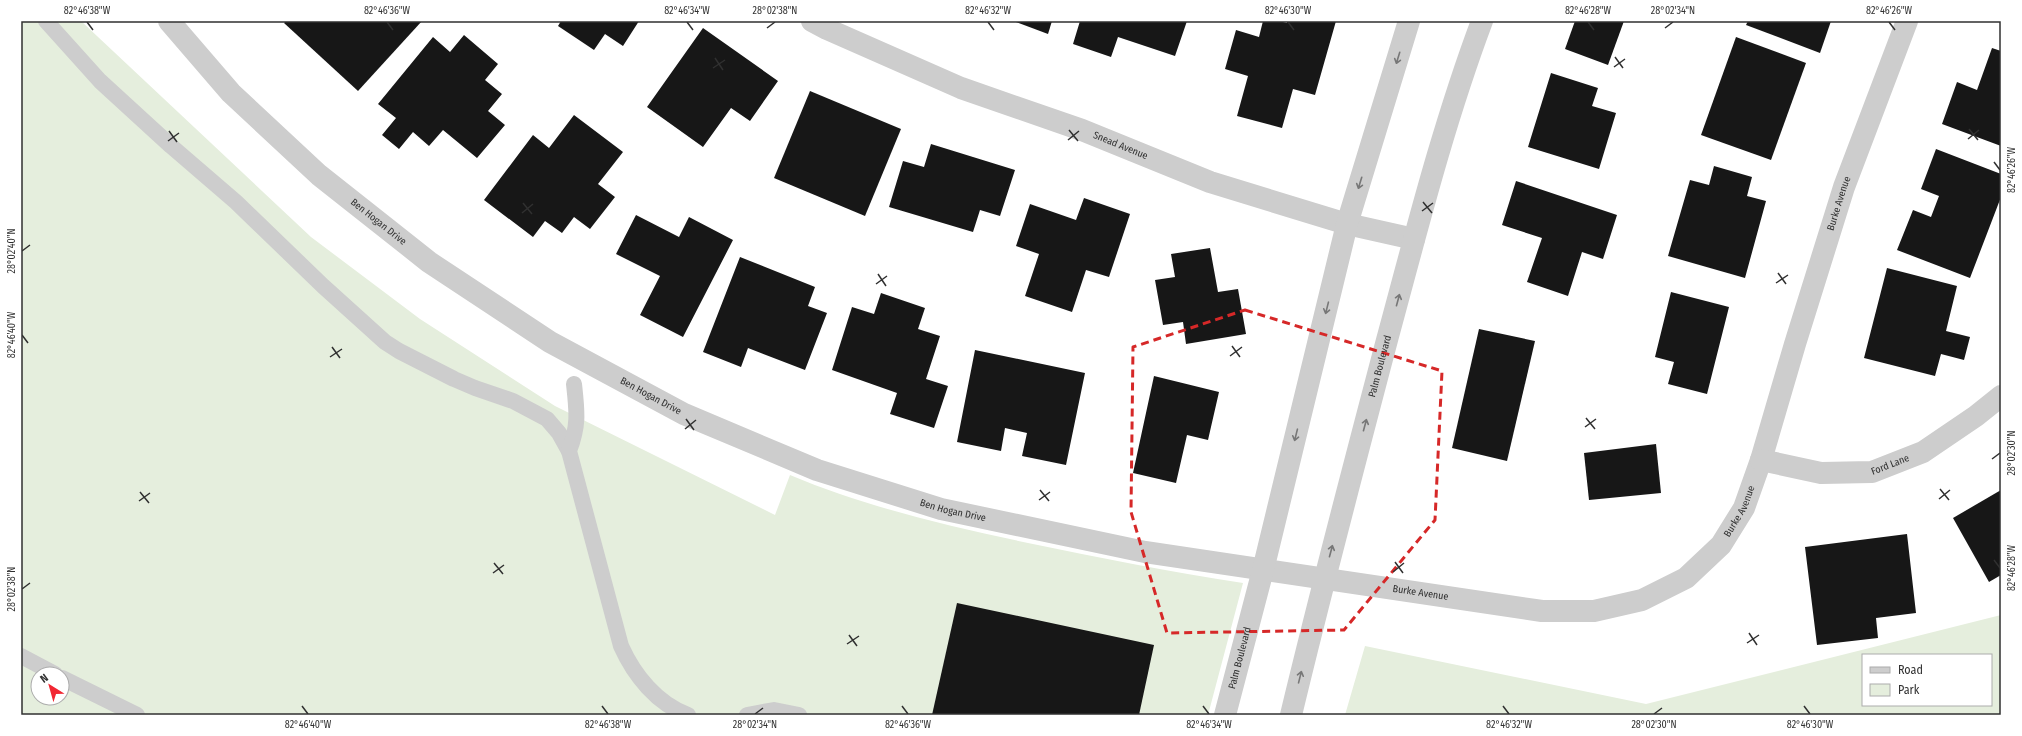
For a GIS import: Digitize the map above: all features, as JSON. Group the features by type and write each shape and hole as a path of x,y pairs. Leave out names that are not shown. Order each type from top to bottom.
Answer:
{"street":[{"name":"Ben Hogan Drive","path":"169,21 231,92 319,175 429,262 550,342 684,414 818,470 941,509 1145,552 1263,570"},
{"name":"Snead Avenue","path":"812,21 826,29 961,88 1082,130 1210,182 1347,224 1414,239"},
{"name":"Palm Boulevard","path":"1225,715 1263,570 1347,224 1409,21"},
{"name":"Palm Boulevard","path":"1291,715 1324,578 1414,239 1461,77 1482,21"},
{"name":"Burke Avenue","path":"1263,570 1542,611 1594,611 1642,600 1686,578 1721,545 1744,508 1762,460 1795,344 1844,187 1907,21"},
{"name":"Ford Lane","path":"1762,460 1821,473 1872,472 1923,452 1976,416 2001,396"}],"lane":[{"path":"46,21 100,81 236,202 323,286 385,342 399,351 454,379 513,401 547,419 559,433 569,451 590,526 611,611 625,655 639,677 651,691 674,708 688,715"},
{"path":"569,451 575,435 578,420 574,384"},
{"path":"21,656 40,666"},
{"path":"70,682 137,715"},
{"path":"747,715 774,710 799,715"}],"highlighted area":[{"path":"1245,310 1442,371 1435,520 1344,630 1167,633 1131,512 1133,347"}],"green space":[{"path":"21,21 81,21 311,237 420,319 555,406 775,515 790,475 848,497 908,515 968,530 1109,559 1243,583 1208,715 21,715"},
{"path":"2001,615 2001,715 1345,715 1365,646 1646,704"}],"building":[{"path":"286,21 422,21 358,91 284,23"},
{"path":"561,21 639,21 623,46 605,34 594,50 558,26"},
{"path":"1013,21 1052,21 1048,34"},
{"path":"1080,21 1187,21 1175,56 1118,37 1111,57 1073,44"},
{"path":"1263,21 1279,21 1287,23 1287,21 1336,21 1315,95 1293,89 1282,128 1237,116 1248,76 1225,69 1236,30 1259,37"},
{"path":"1575,21 1624,21 1608,65 1565,49"},
{"path":"1748,21 1831,21 1820,53 1746,25"},
{"path":"703,28 778,81 750,121 731,108 703,147 647,107"},
{"path":"464,35 498,64 485,80 502,94 488,111 505,125 477,158 443,130 429,146 413,132 399,149 382,135 396,118 378,104 433,37 450,52"},
{"path":"1736,37 1806,63 1771,160 1701,135"},
{"path":"1992,48 2001,51 2001,146 1942,124 1957,82 1977,90"},
{"path":"1551,73 1598,88 1592,106 1616,113 1599,169 1528,147"},
{"path":"810,91 901,129 865,216 774,178"},
{"path":"574,115 623,152 598,184 615,197 590,229 574,217 562,233 545,221 533,237 484,200 533,135 549,148"},
{"path":"931,144 1015,170 1000,216 980,210 973,232 889,207 903,161 924,167"},
{"path":"1936,149 2001,174 2001,197 1970,278 1897,250 1913,210 1931,217 1939,196 1921,189"},
{"path":"1714,166 1752,177 1747,196 1766,201 1745,278 1668,256 1690,180 1709,185"},
{"path":"1516,181 1617,215 1603,259 1582,252 1568,296 1527,282 1542,238 1502,225"},
{"path":"1084,198 1130,214 1109,277 1086,270 1072,312 1025,296 1039,254 1016,246 1030,204 1076,220"},
{"path":"636,215 679,237 689,217 733,240 683,337 640,315 660,276 616,254"},
{"path":"1210,248 1218,292 1238,289 1246,334 1186,344 1183,322 1163,325 1155,280 1175,277 1171,254"},
{"path":"740,257 815,287 808,306 827,313 805,370 748,348 741,367 703,352"},
{"path":"1887,268 1957,286 1946,331 1970,337 1964,360 1941,354 1935,376 1864,358"},
{"path":"1671,292 1729,307 1707,394 1668,384 1674,362 1655,357"},
{"path":"881,293 925,308 918,329 940,336 926,379 948,386 934,428 890,414 897,393 832,370 852,307 874,314"},
{"path":"1479,329 1535,341 1507,461 1452,448"},
{"path":"975,350 1085,373 1066,465 1022,456 1027,433 1005,428 1001,451 957,442"},
{"path":"1154,376 1219,392 1208,440 1187,435 1176,483 1133,473"},
{"path":"1656,444 1661,493 1589,500 1584,453"},
{"path":"2001,490 2001,575 1989,582 1953,518"},
{"path":"1907,534 1916,613 1876,618 1878,638 1817,645 1805,547"},
{"path":"957,603 1154,645 1139,715 932,715"}]}
